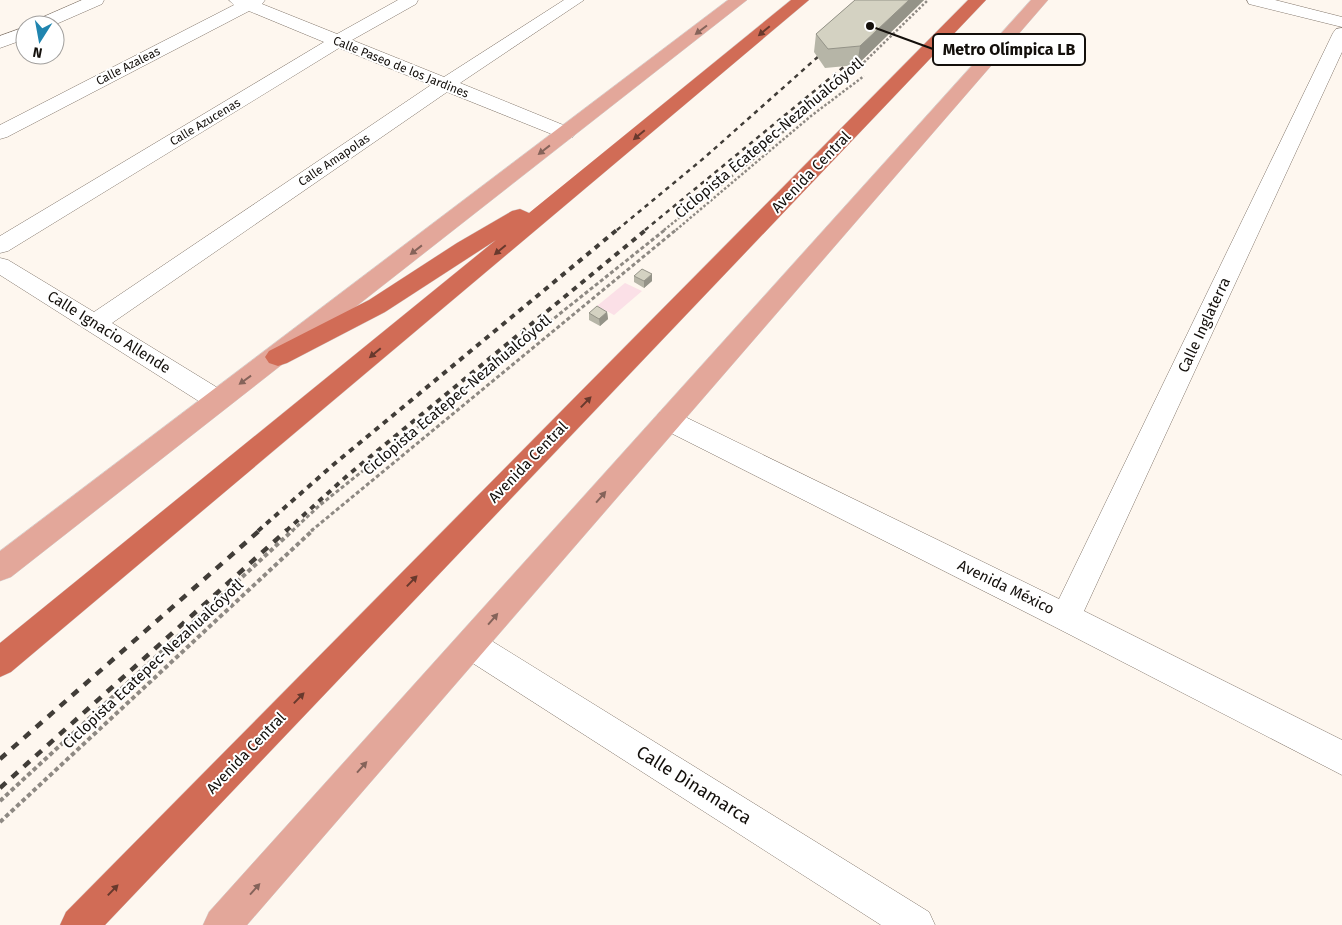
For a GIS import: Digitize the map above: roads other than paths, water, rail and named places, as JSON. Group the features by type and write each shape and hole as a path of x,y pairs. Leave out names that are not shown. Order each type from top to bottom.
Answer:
{"highway":[{"path":"0,662 801,0"},
{"name":"Avenida Central","path":"79,925 978,0"},
{"path":"278,357 378,306 465,248 584,180"}],"main road":[{"path":"0,568 217,400 278,357 739,0"},
{"path":"222,925 1040,0"}],"street":[{"path":"62,15 96,0"},
{"name":"Calle Azucenas","path":"0,246 338,41 410,0"},
{"name":"Calle Amapolas","path":"94,323 446,84 576,0"},
{"path":"1255,0 1342,22"},
{"name":"Calle Paseo de los Jardines","path":"247,1 338,41 566,133"},
{"name":"Calle Azaleas","path":"0,133 247,1"},
{"name":"Calle Inglaterra","path":"1066,617 1342,33"},
{"path":"0,43 15,36"},
{"name":"Calle Ignacio Allende","path":"0,266 217,400"},
{"name":"Avenida México","path":"668,420 1066,617 1342,758"},
{"name":"Calle Dinamarca","path":"471,645 916,925"}],"railway":[{"path":"617,230 704,158 829,47"},
{"path":"645,230 857,56"},
{"path":"258,531 333,465 618,229"},
{"path":"286,531 348,475 647,229"},
{"path":"0,759 260,530"},
{"path":"0,788 287,530"}],"place":[{"name":"Metro Olímpica LB","path":"870,26"}]}
